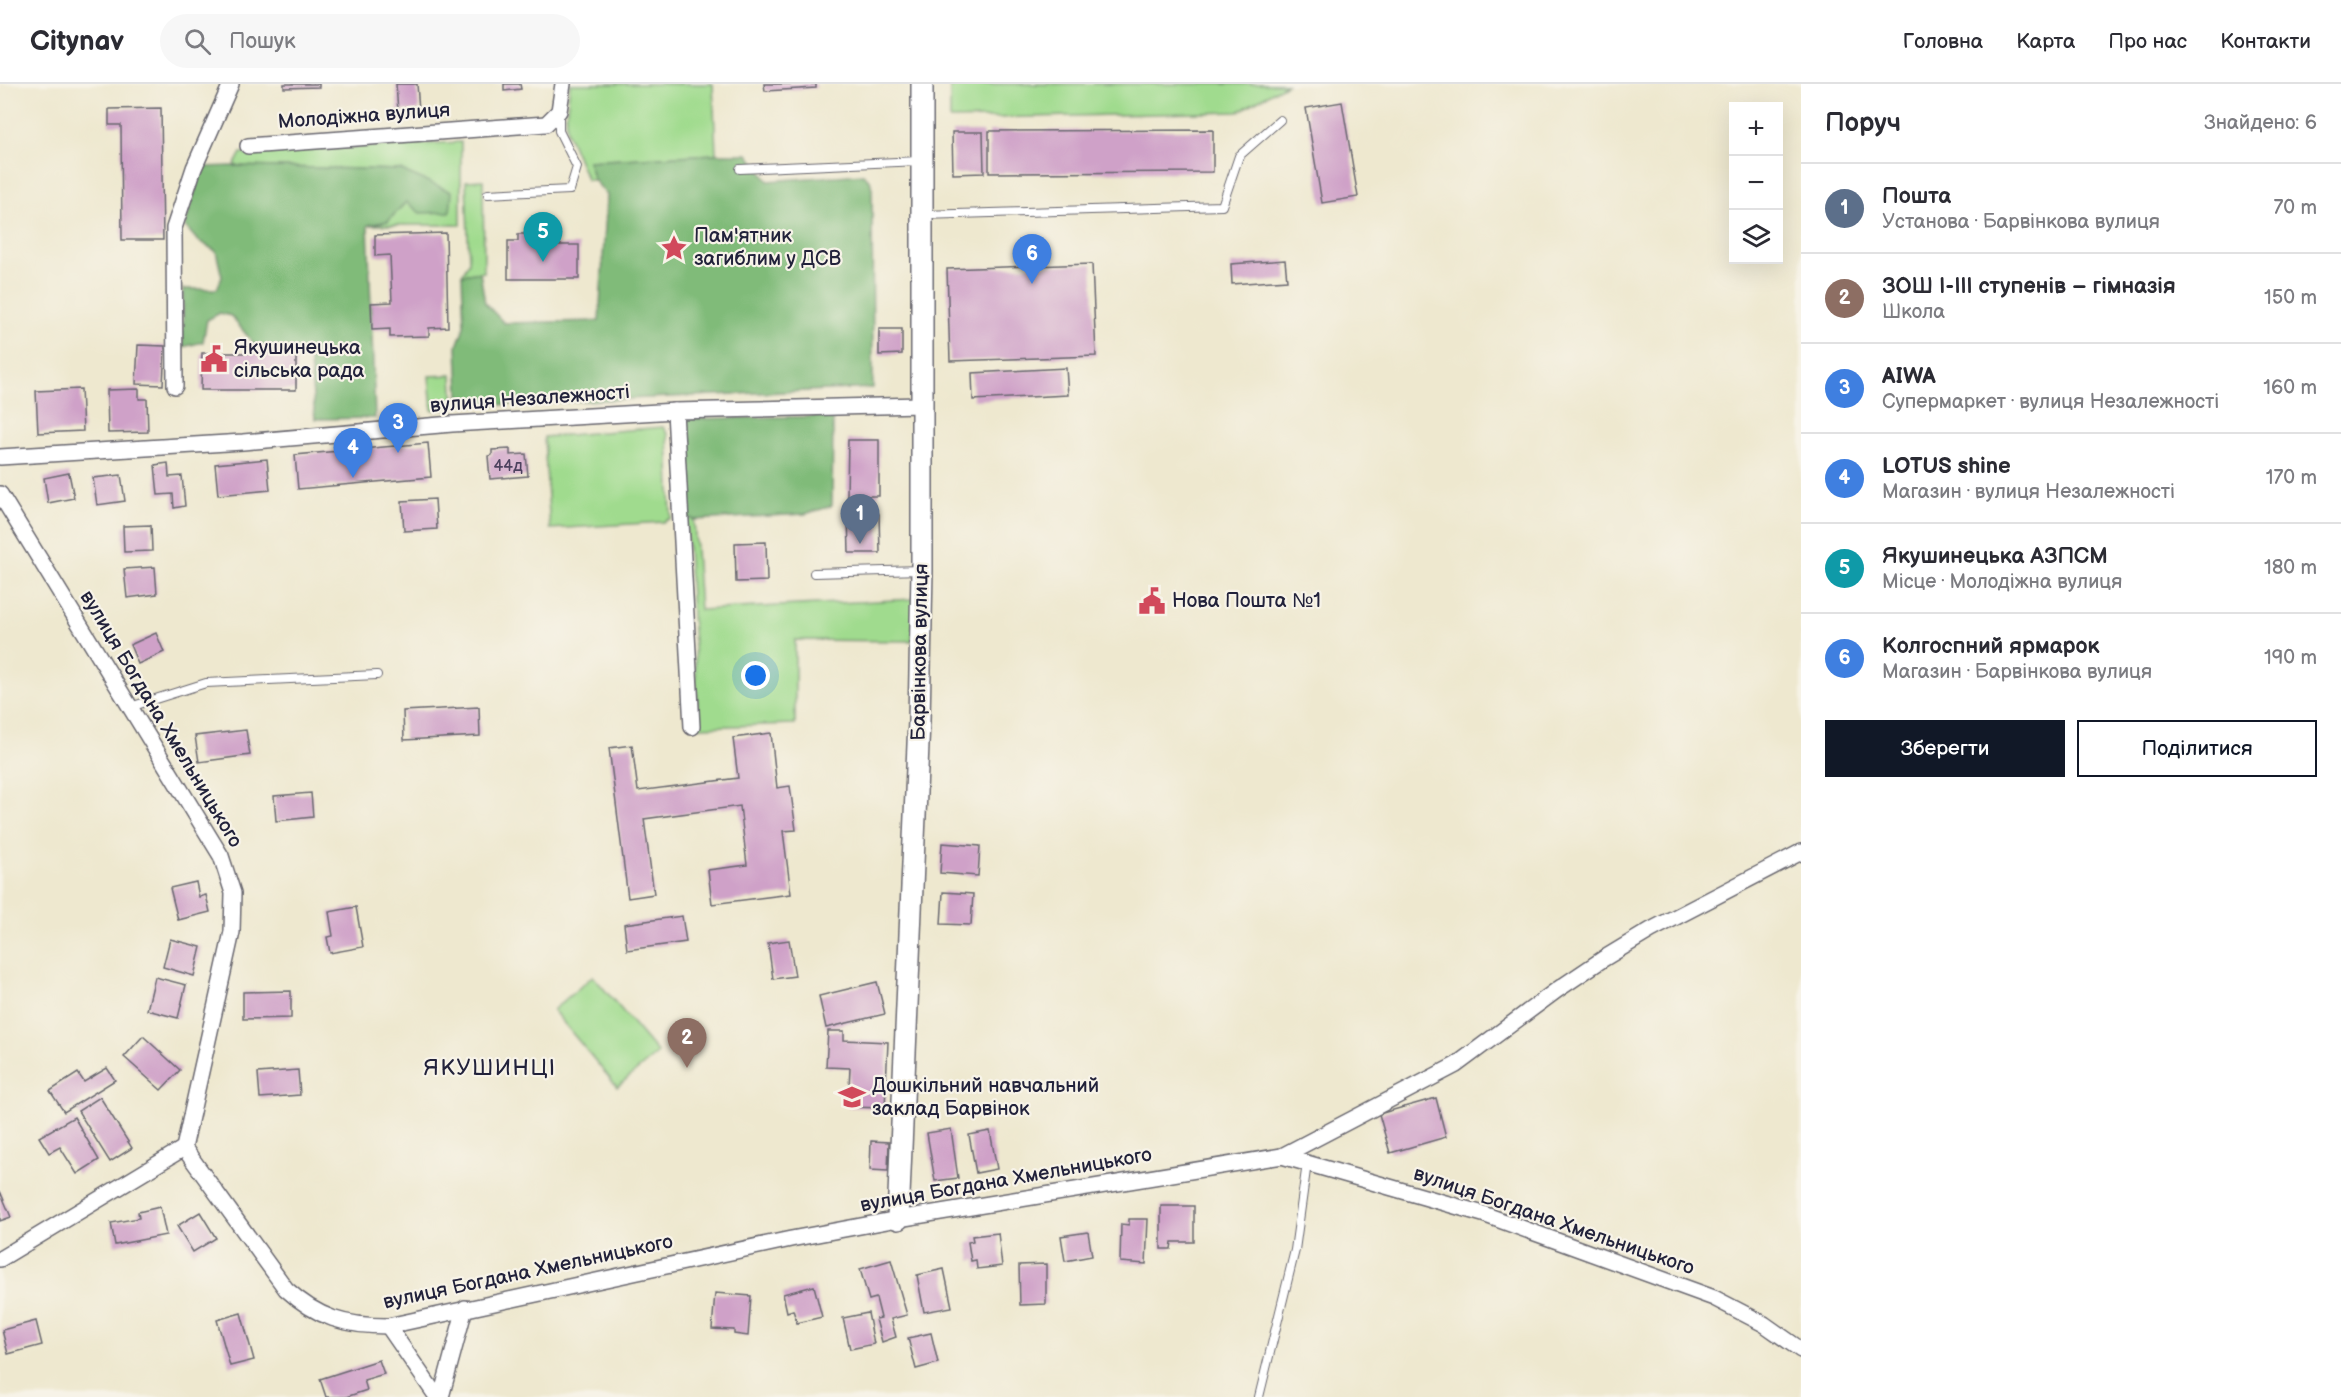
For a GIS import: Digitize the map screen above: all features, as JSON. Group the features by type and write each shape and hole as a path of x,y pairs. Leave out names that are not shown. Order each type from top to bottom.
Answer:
{"street":[{"path":"175,386 174,228 194,168 231,84"},
{"path":"559,111 563,84"},
{"name":"Барвінкова вулиця","path":"898,1219 919,721 922,570 922,84"},
{"name":"Молодіжна вулиця","path":"248,146 546,123 559,111"},
{"name":"вулиця Незалежності","path":"0,457 243,442 452,424 675,411 921,405"},
{"path":"675,411 692,727"},
{"name":"вулиця Богдана Хмельницького","path":"0,494 220,856 233,893 232,932 184,1148 286,1289 301,1302 338,1321 359,1326 388,1326 692,1259 898,1219 1282,1156 1456,1065 1603,959 1651,930 1801,852"},
{"path":"0,1259 184,1148"},
{"name":"вулиця Богдана Хмельницького","path":"1282,1156 1483,1214 1714,1298 1764,1324 1801,1350"},
{"path":"439,1397 465,1308"},
{"path":"388,1326 439,1397"}],"lane":[{"path":"488,194 570,190 577,167 559,132 559,111"},
{"path":"921,215 1222,206 1239,156 1280,120"},
{"path":"740,169 922,161"},
{"path":"814,573 922,570"},
{"path":"130,707 206,682 376,675"},
{"path":"1259,1397 1295,1250 1307,1163"}],"green space":[{"path":"570,84 713,84 716,154 588,161 594,180 587,180 567,132 566,118"},
{"path":"950,84 1287,84 1238,112 950,119"},
{"path":"461,142 461,225 368,225 388,221 406,202 401,170 234,166 241,153"},
{"path":"748,154 768,181 863,174 870,180 872,189 873,388 493,405 464,403 459,396 457,346 464,327 462,275 480,272 485,303 504,323 599,321 607,195 594,180 588,161"},
{"path":"202,167 401,170 452,192 450,212 420,213 406,202 388,221 368,225 375,418 315,419 309,352 255,345 231,316 220,313 207,320 203,342 183,347 183,289 217,289 222,277 216,251 197,240 185,226"},
{"path":"483,180 484,272 462,275 469,262 466,181"},
{"path":"452,375 454,409 432,410 429,376"},
{"path":"833,416 832,506 805,514 694,520 686,516 680,424 688,419"},
{"path":"663,427 668,435 671,518 663,522 550,529 544,437"},
{"path":"686,516 694,520 700,610 915,599 912,641 795,640 795,724 699,727"},
{"path":"593,976 658,1053 617,1087 553,1010"}],"building":[{"path":"284,84 319,84 319,87 284,88"},
{"path":"396,84 417,84 419,110 398,111"},
{"path":"504,84 520,84 521,89 504,91"},
{"path":"764,84 816,84 816,88 765,91"},
{"path":"1342,102 1358,197 1322,203 1306,108"},
{"path":"161,108 163,240 122,240 121,125 109,125 109,109"},
{"path":"1213,130 1213,172 989,173 989,131"},
{"path":"952,132 983,132 984,173 953,174"},
{"path":"446,233 448,327 429,328 429,336 390,337 390,329 372,330 371,303 392,302 390,255 375,256 375,235"},
{"path":"518,234 547,234 547,245 579,245 579,279 508,279 508,241 518,241"},
{"path":"1285,260 1287,280 1232,284 1231,264"},
{"path":"1092,264 1096,356 950,361 947,269"},
{"path":"879,329 902,329 902,354 879,355"},
{"path":"138,345 165,346 163,385 136,384"},
{"path":"202,353 296,353 296,390 201,390"},
{"path":"1066,368 1068,395 973,400 972,373"},
{"path":"81,389 83,431 38,433 36,391"},
{"path":"139,389 139,399 147,399 148,432 108,433 107,390"},
{"path":"848,440 879,440 879,496 847,496"},
{"path":"428,443 431,477 298,489 295,455"},
{"path":"510,449 510,455 526,454 528,476 490,479 488,456 492,455 492,450"},
{"path":"267,459 270,490 218,495 215,464"},
{"path":"168,463 169,477 182,476 185,506 174,508 173,494 158,495 155,465"},
{"path":"69,473 74,498 48,503 44,478"},
{"path":"121,475 125,501 97,505 93,478"},
{"path":"435,499 437,529 404,531 402,501"},
{"path":"848,514 879,514 880,553 849,553"},
{"path":"151,525 152,551 124,552 123,526"},
{"path":"766,542 767,581 736,582 735,543"},
{"path":"155,567 157,594 127,598 124,569"},
{"path":"156,633 164,652 138,664 130,645"},
{"path":"479,707 480,736 404,740 403,711"},
{"path":"246,730 250,755 199,762 195,736"},
{"path":"771,733 777,788 790,786 796,830 783,831 791,894 712,904 708,870 747,865 740,806 644,819 654,894 628,898 609,748 632,745 638,791 738,778 733,738"},
{"path":"311,793 313,817 276,821 274,796"},
{"path":"942,843 980,846 978,876 940,873"},
{"path":"196,882 199,897 206,895 210,912 178,920 170,888"},
{"path":"943,892 973,894 971,925 941,924"},
{"path":"356,907 363,947 330,953 327,937 333,936 329,912"},
{"path":"682,916 686,942 627,950 624,924"},
{"path":"170,939 201,947 194,976 163,967"},
{"path":"789,940 795,976 773,979 768,943"},
{"path":"155,977 186,985 178,1018 147,1010"},
{"path":"877,982 885,1014 826,1028 819,996"},
{"path":"291,991 291,1018 243,1019 243,992"},
{"path":"828,1031 844,1031 844,1040 888,1042 885,1108 848,1107 850,1068 826,1067"},
{"path":"143,1036 180,1070 161,1090 124,1057"},
{"path":"107,1068 115,1080 64,1112 50,1091 78,1073 84,1082"},
{"path":"298,1070 300,1095 260,1098 258,1073"},
{"path":"100,1097 132,1148 110,1162 78,1111"},
{"path":"1436,1098 1446,1137 1390,1153 1379,1114"},
{"path":"74,1117 99,1160 77,1174 60,1147 49,1153 39,1137"},
{"path":"951,1129 958,1178 935,1181 927,1133"},
{"path":"990,1131 997,1169 976,1173 969,1135"},
{"path":"871,1141 889,1142 888,1171 870,1170"},
{"path":"0,1191 11,1217 0,1221"},
{"path":"1161,1206 1194,1206 1194,1242 1172,1242 1171,1249 1161,1249"},
{"path":"160,1207 166,1235 115,1245 111,1223 139,1218 138,1212"},
{"path":"200,1212 216,1238 193,1252 177,1226"},
{"path":"1129,1219 1148,1219 1146,1264 1120,1262 1121,1224 1129,1225"},
{"path":"1088,1232 1092,1256 1065,1261 1061,1236"},
{"path":"998,1233 1002,1266 977,1269 976,1260 971,1261 968,1242 973,1241 972,1236"},
{"path":"891,1260 907,1315 891,1319 896,1337 882,1342 876,1319 881,1318 876,1298 869,1300 860,1269"},
{"path":"1046,1264 1046,1304 1020,1305 1019,1265"},
{"path":"944,1269 952,1307 924,1312 917,1275"},
{"path":"814,1286 822,1317 797,1323 793,1310 787,1312 783,1294"},
{"path":"715,1293 751,1296 748,1336 734,1334 734,1330 712,1329"},
{"path":"241,1313 254,1360 230,1366 217,1320"},
{"path":"868,1313 874,1344 850,1349 843,1318"},
{"path":"36,1321 42,1345 8,1354 2,1330"},
{"path":"931,1333 938,1363 916,1369 908,1338"},
{"path":"379,1360 384,1374 364,1380 367,1390 346,1397 326,1397 320,1379"}],"place":[{"name":"Пам'ятник загиблим у ДСВ","path":"674,248"},
{"name":"Якушинецька АЗПСМ","path":"543,262"},
{"name":"Колгоспний ярмарок","path":"1032,284"},
{"name":"Якушинецька сільська рада","path":"214,359"},
{"name":"AIWA","path":"398,453"},
{"name":"LOTUS shine","path":"353,478"},
{"name":"Пошта","path":"860,544"},
{"name":"Нова Пошта №1","path":"1152,601"},
{"name":"ЗОШ І-ІІІ ступенів – гімназія","path":"687,1068"},
{"name":"Дошкільний навчальний заклад Барвінок","path":"852,1097"}],"district":[{"name":"ЯКУШИНЦІ","path":"490,1068"}]}
